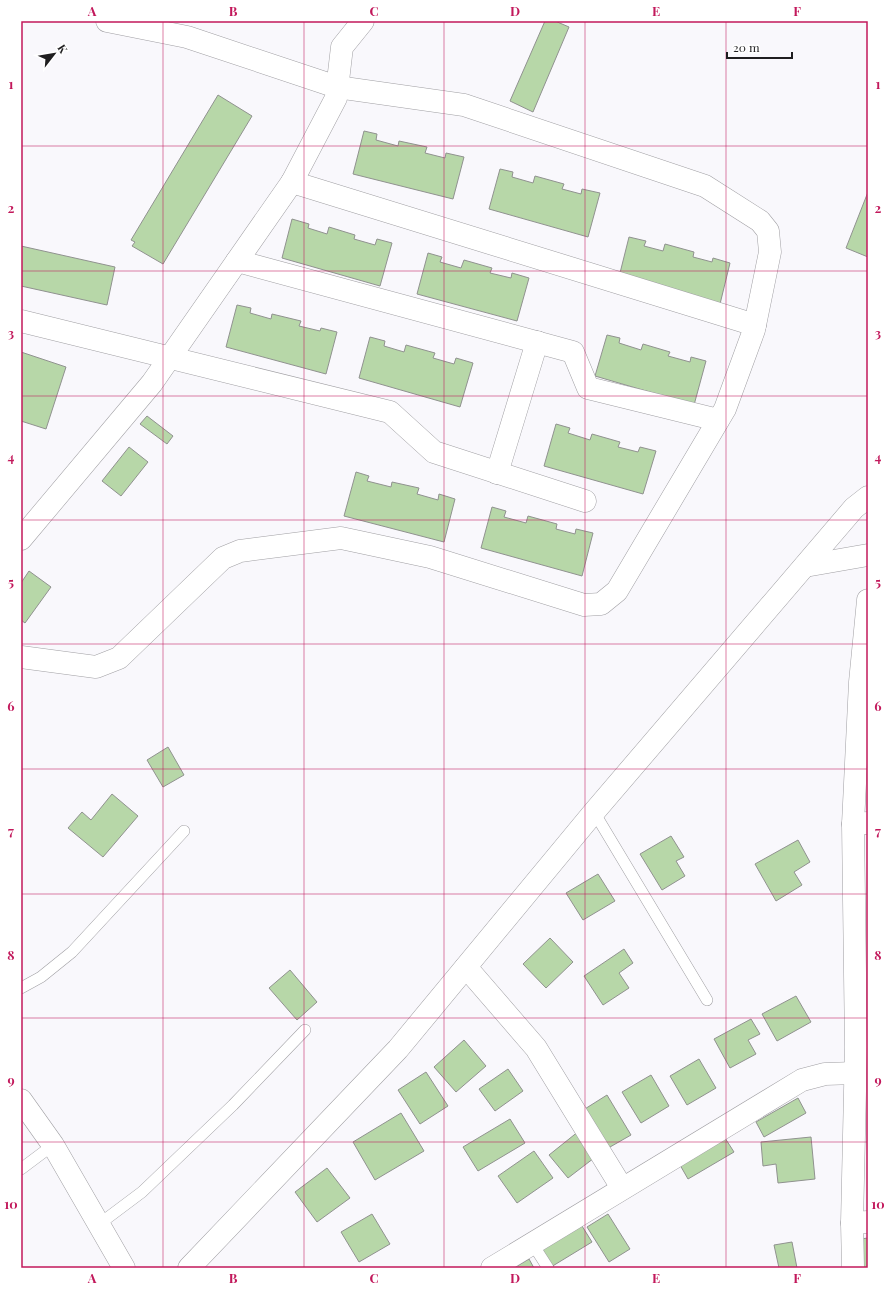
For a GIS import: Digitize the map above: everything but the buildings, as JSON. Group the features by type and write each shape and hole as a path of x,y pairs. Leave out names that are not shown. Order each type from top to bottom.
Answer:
{"street":[{"path":"21,657 96,667 118,658 223,558 240,551 341,538 430,556 584,605 601,604 616,591 725,409 755,325 770,252 768,231 760,221 705,186 464,105 337,87 188,37 107,21"},
{"path":"21,539 152,383 292,182 336,98 342,47 364,21"},
{"path":"292,182 755,325"},
{"path":"237,261 573,352 588,388 718,420"},
{"path":"21,321 170,359 390,412 434,452 585,501"},
{"path":"497,473 537,342"},
{"path":"189,1268 398,1049 594,812 854,508 868,497"},
{"path":"805,566 868,555"},
{"path":"853,1268 860,1222 855,1073 860,824 860,682 868,600"},
{"path":"466,967 536,1048 622,1188"},
{"path":"492,1268 802,1080 825,1074 855,1073"},
{"path":"21,1100 53,1145 124,1268"}],"lane":[{"path":"594,812 707,1000"},
{"path":"21,988 41,977 72,952 184,831"},
{"path":"98,1225 142,1192 233,1105 306,1030"},
{"path":"21,1169 53,1145"},
{"path":"532,1243 548,1268"}]}
